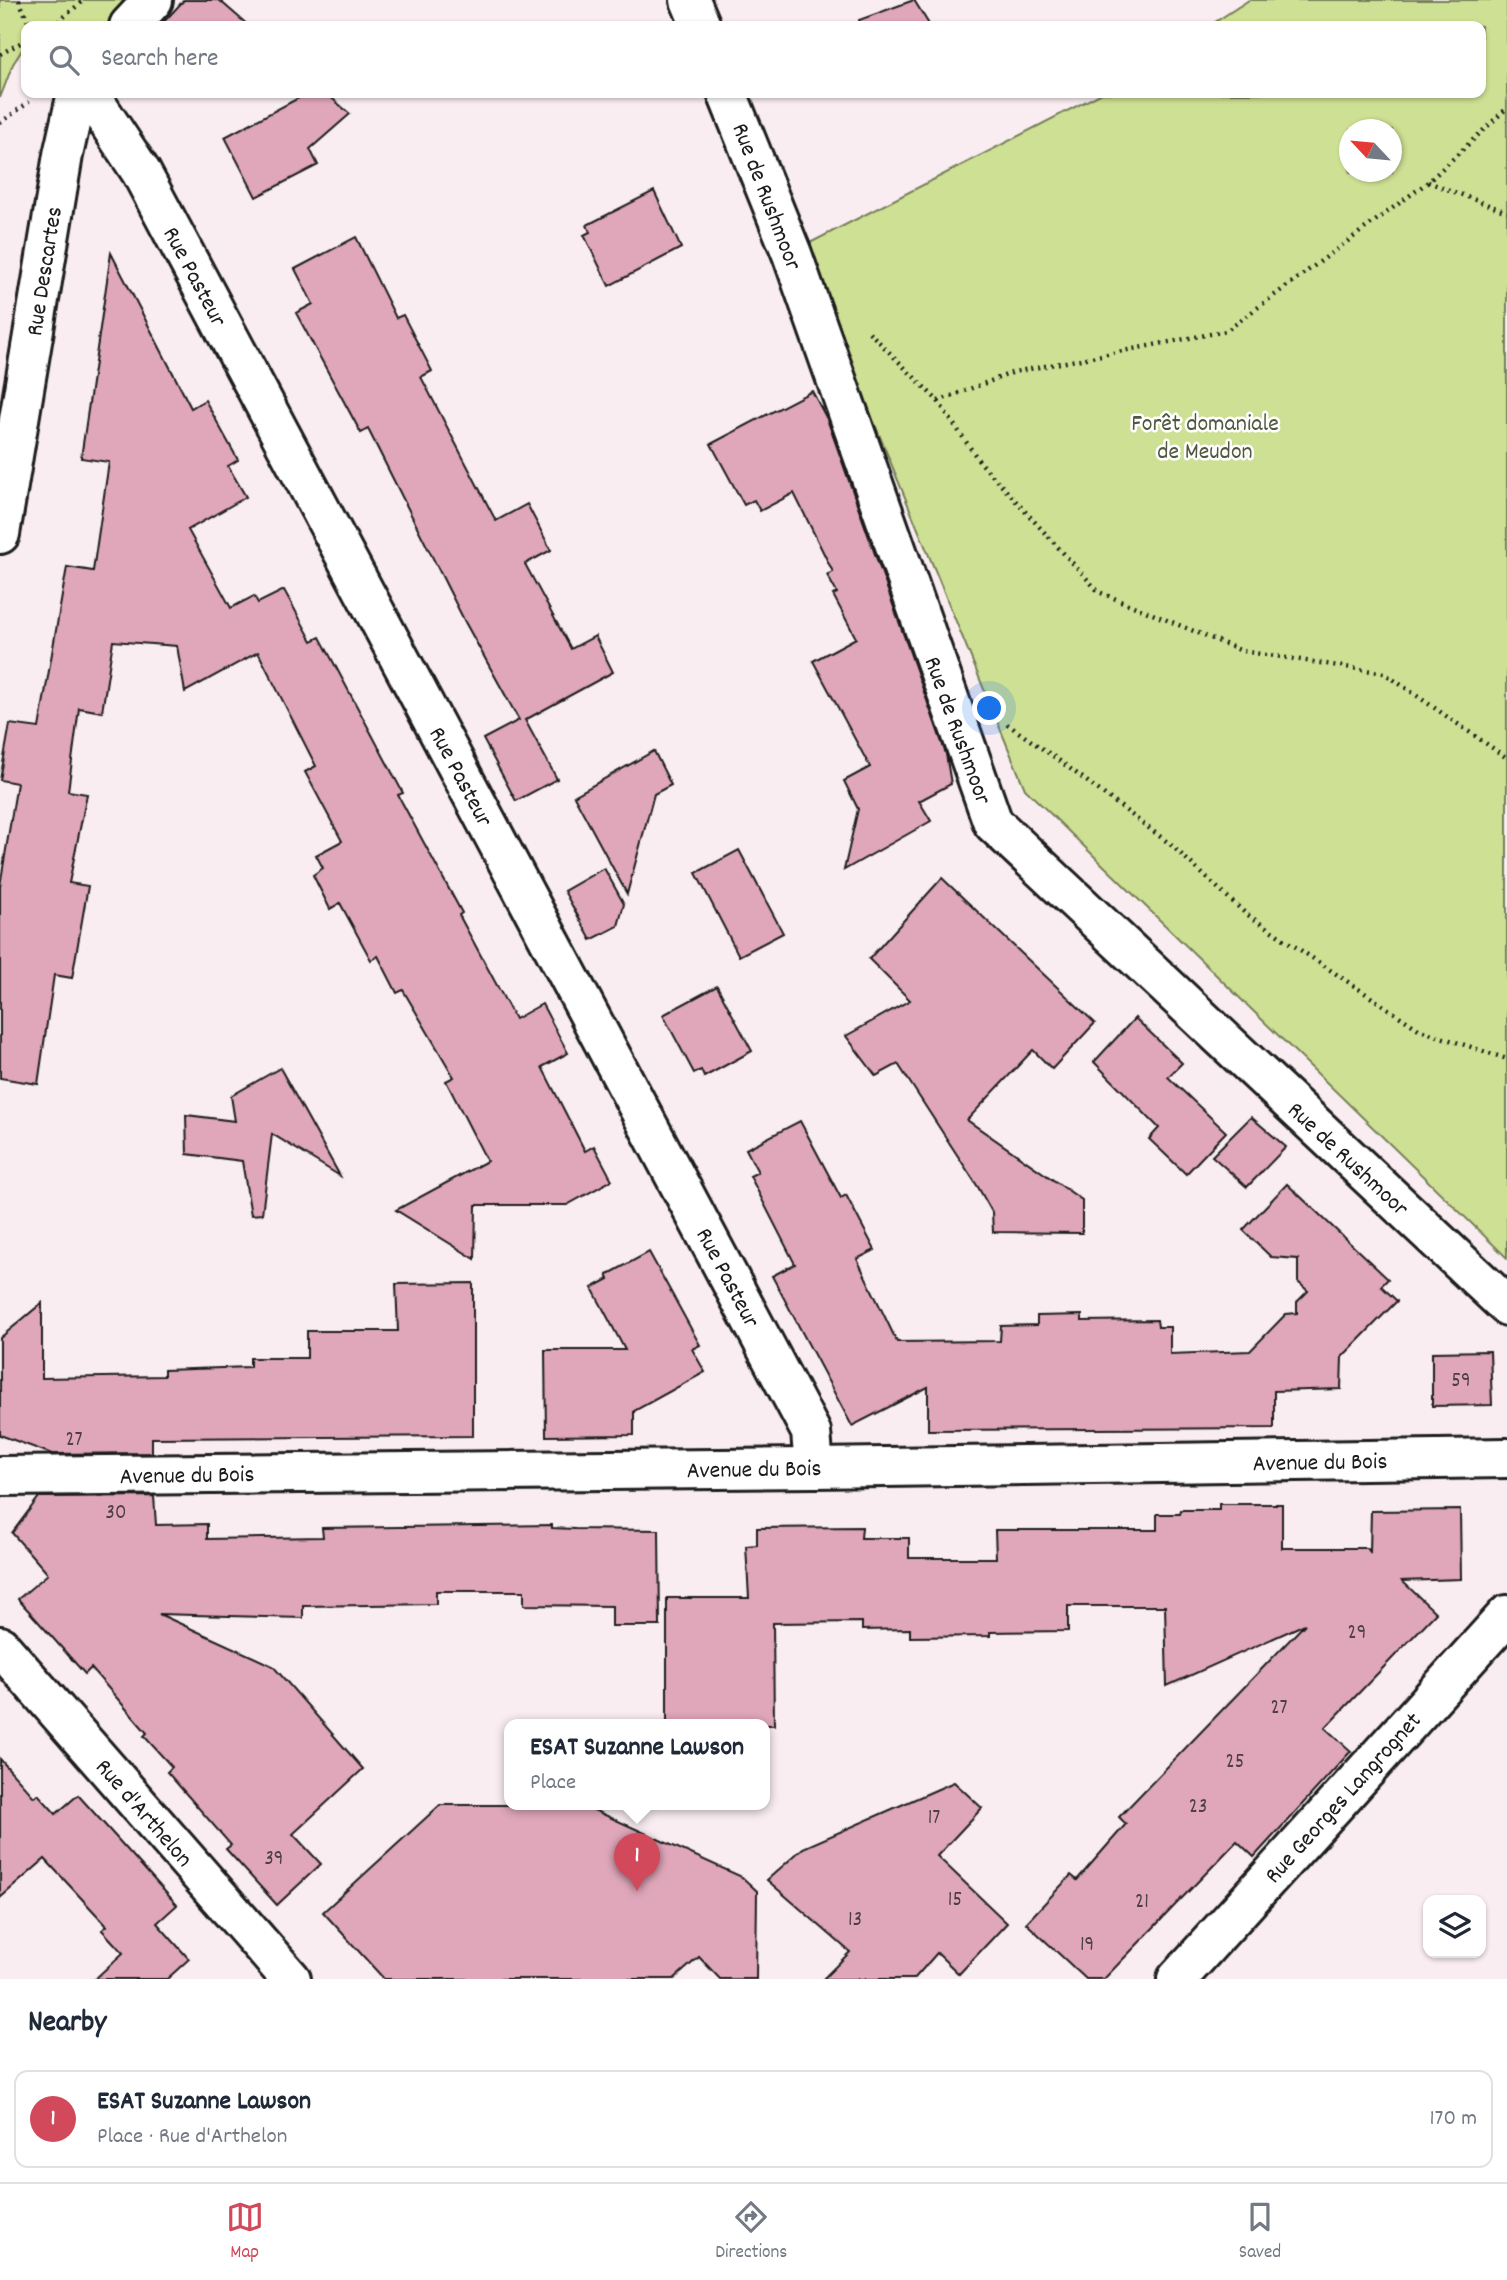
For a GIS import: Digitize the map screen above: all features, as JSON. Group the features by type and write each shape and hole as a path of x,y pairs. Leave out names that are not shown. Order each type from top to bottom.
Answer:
{"street":[{"path":"134,21 153,0"},
{"path":"690,0 699,21"},
{"name":"Rue Descartes","path":"0,534 63,155 76,98"},
{"name":"Rue Pasteur","path":"92,98 147,184 811,1432 814,1468"},
{"name":"Rue de Rushmoor","path":"729,98 792,254 993,823 1507,1306"},
{"name":"Avenue du Bois","path":"0,1476 1507,1458"},
{"name":"Rue Georges Langrognet","path":"1177,1979 1507,1615"},
{"name":"Rue d'Arthelon","path":"0,1646 291,1979"}],"path":[{"path":"19,0 28,21"},
{"path":"58,21 84,0"},
{"path":"0,54 21,43"},
{"path":"0,123 31,100"},
{"path":"938,401 1014,372 1226,331 1428,182 1507,108"},
{"path":"1428,182 1507,212"},
{"path":"860,323 938,401 980,462 1099,592 1242,651 1384,673 1507,758"},
{"path":"1005,723 1170,844 1245,913 1420,1030 1507,1059"}],"green space":[{"path":"0,0 147,0 124,21 21,21 21,52 13,64 0,98"},
{"name":"Forêt domaniale de Meudon","path":"1249,0 1507,0 1507,1258 1025,789 802,247 1092,98 1486,98 1486,21 1217,21"}],"building":[{"path":"184,0 219,0 243,21 165,21"},
{"path":"914,0 927,21 859,21"},
{"path":"299,98 332,98 350,114 310,149 318,165 256,197 225,137"},
{"path":"654,191 681,248 609,286 584,235 590,232 587,225"},
{"path":"356,237 396,318 403,315 432,371 421,377 496,521 527,504 551,550 525,564 571,649 595,636 613,672 525,720 557,779 516,801 483,739 519,720 465,622 368,429 361,433 296,313 313,304 295,269"},
{"path":"111,253 191,408 205,400 238,460 228,466 246,497 188,530 231,608 254,596 258,603 284,590 312,641 320,637 403,793 398,795 515,1019 542,1004 568,1053 542,1067 585,1151 594,1146 612,1180 567,1205 476,1205 475,1259 396,1210 487,1161 446,1081 454,1077 403,990 397,993 378,956 371,960 340,903 330,909 313,875 323,868 316,855 342,841 305,772 316,766 258,652 185,692 177,646 113,641 102,712 79,708 68,791 87,794 69,883 88,886 72,978 54,975 38,1084 0,1078 0,886 17,783 0,780 10,724 39,728 67,567 93,571 109,462 81,458"},
{"path":"812,391 827,419 946,754 951,784 919,801 931,821 844,870 858,809 844,781 870,767 813,661 856,638 833,595 837,593 827,575 833,572 794,493 760,511 754,500 744,505 711,444"},
{"path":"654,751 671,785 654,794 627,894 574,796"},
{"path":"739,850 783,933 739,956 696,873"},
{"path":"604,868 624,904 618,926 591,940 564,891"},
{"path":"942,878 1095,1023 1052,1069 1033,1050 967,1120 1082,1200 1082,1233 993,1232 992,1212 978,1187 898,1064 876,1076 846,1036 910,1000 869,959"},
{"path":"717,986 752,1051 704,1077 701,1070 694,1073 663,1015"},
{"path":"1135,1018 1182,1063 1168,1077 1226,1132 1186,1174 1149,1139 1159,1128 1094,1062"},
{"path":"280,1068 340,1176 272,1134 262,1214 251,1215 242,1161 187,1154 186,1115 235,1121 231,1096"},
{"path":"1251,1117 1286,1147 1247,1187 1212,1156"},
{"path":"800,1121 841,1198 846,1195 875,1250 857,1259 897,1342 1000,1341 1001,1326 1037,1325 1037,1316 1082,1315 1082,1321 1157,1320 1158,1327 1170,1327 1170,1354 1250,1351 1286,1314 1297,1313 1297,1302 1308,1291 1298,1282 1298,1259 1271,1257 1243,1230 1287,1184 1388,1279 1381,1286 1397,1301 1342,1357 1341,1389 1274,1391 1274,1428 928,1430 928,1387 852,1426 772,1276 795,1264 750,1176 758,1172 746,1149"},
{"path":"649,1252 700,1345 692,1349 705,1372 634,1411 634,1435 546,1436 545,1350 625,1350 592,1288 609,1279 607,1275"},
{"path":"473,1283 473,1436 152,1438 152,1453 52,1454 0,1435 0,1338 42,1303 42,1378 164,1376 164,1370 250,1367 250,1358 307,1358 307,1331 398,1331 396,1284"},
{"path":"1490,1351 1492,1405 1432,1406 1432,1352"},
{"path":"154,1496 156,1525 207,1524 207,1539 323,1537 322,1528 552,1525 552,1528 659,1530 660,1626 612,1626 612,1606 524,1605 524,1591 436,1591 436,1604 303,1606 303,1618 159,1614 273,1666 363,1769 293,1834 321,1864 277,1905 226,1849 231,1845 167,1772 172,1767 144,1736 147,1733 91,1668 85,1674 18,1599 48,1574 12,1533 39,1497"},
{"path":"1219,1504 1282,1504 1282,1548 1367,1548 1370,1552 1371,1511 1460,1510 1461,1579 1402,1581 1436,1613 1325,1728 1351,1751 1254,1857 1237,1841 1104,1979 1086,1979 1026,1923 1071,1875 1077,1880 1126,1824 1119,1817 1305,1624 1167,1686 1165,1606 1068,1606 1068,1631 990,1632 990,1636 910,1637 910,1629 862,1630 862,1622 773,1623 774,1725 770,1725 770,1719 667,1719 667,1598 749,1598 746,1546 757,1545 757,1528 862,1527 861,1538 909,1538 909,1558 996,1558 995,1530 1157,1530 1157,1514 1180,1514 1181,1510 1219,1510"},
{"path":"0,1759 34,1797 38,1794 56,1814 78,1795 177,1905 157,1923 189,1959 167,1979 95,1979 123,1953 102,1930 107,1926 45,1859 0,1898"},
{"path":"954,1782 982,1808 937,1856 1007,1923 959,1974 937,1953 914,1979 823,1979 850,1952 767,1880 803,1848"},
{"path":"440,1805 504,1805 504,1810 594,1810 742,1877 757,1891 756,1979 720,1979 699,1957 674,1979 384,1979 323,1912"}],"place":[{"name":"ESAT Suzanne Lawson","path":"637,1891"}]}
